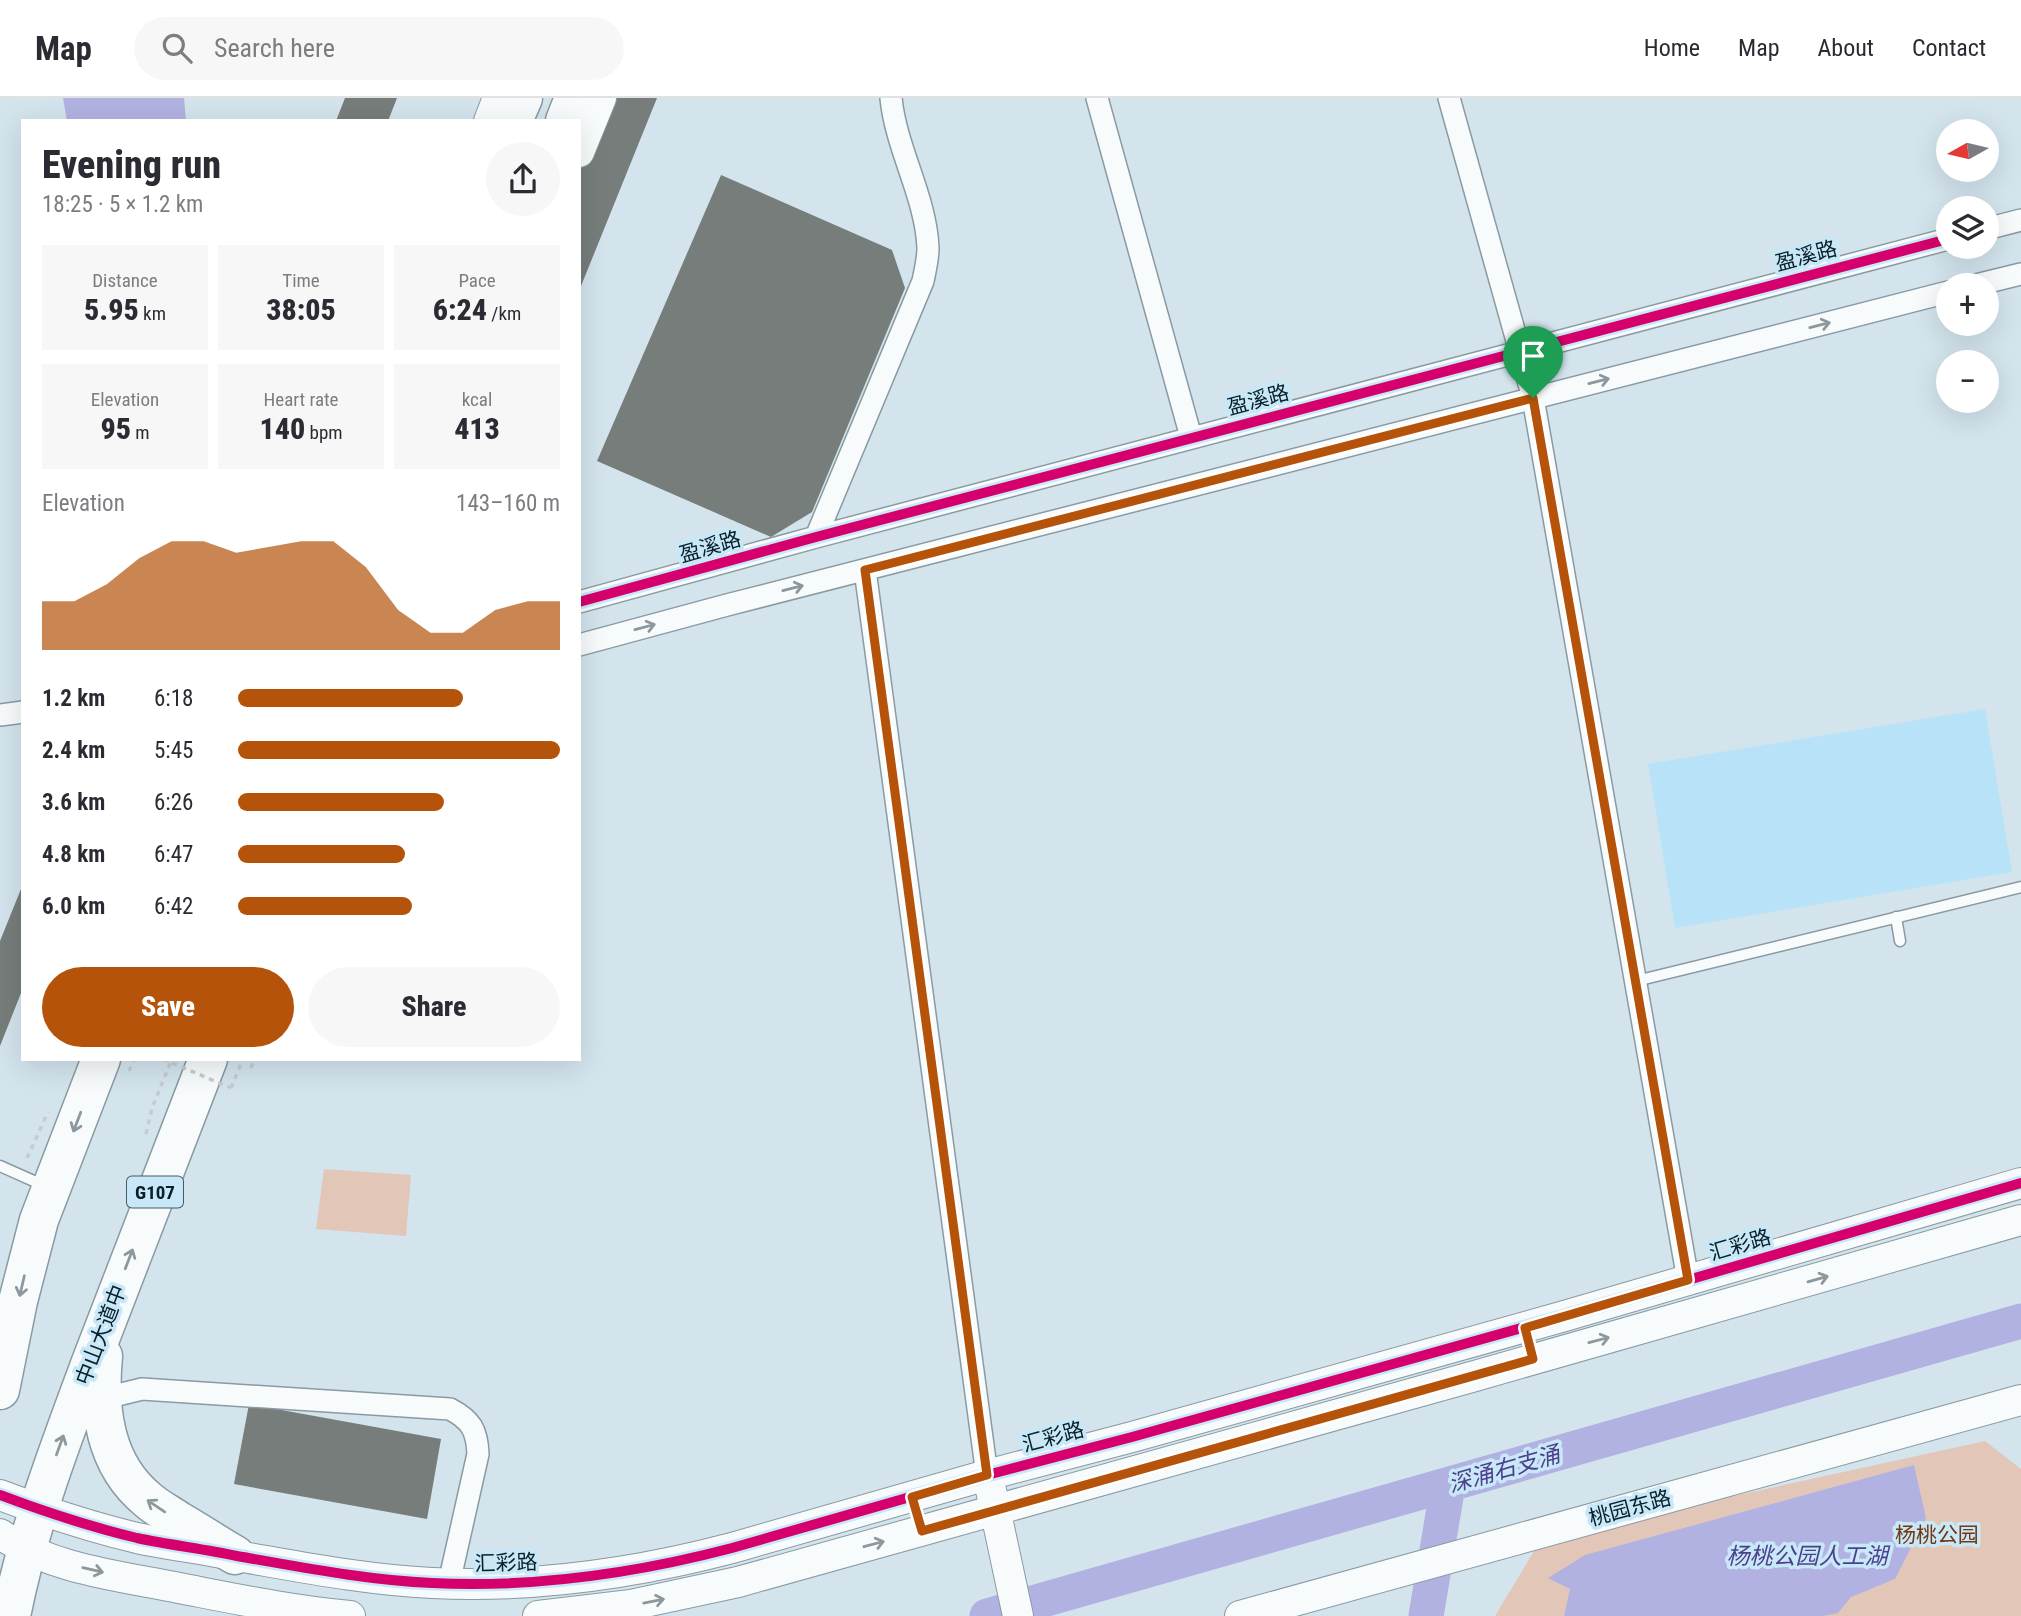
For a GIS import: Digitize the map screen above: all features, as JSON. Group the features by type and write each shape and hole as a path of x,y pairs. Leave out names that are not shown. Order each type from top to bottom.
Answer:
{"highway":[{"path":"514,119 523,98"},
{"path":"575,98 576,119"},
{"path":"2,1373 29,1257 51,1188 100,1061"},
{"name":"中山大道中","path":"11,1616 14,1542 39,1509 49,1474 105,1323 207,1061"},
{"path":"105,1323 101,1399 105,1432 116,1458 130,1482 148,1501 235,1555"}],"street":[{"path":"490,119 498,98"},
{"path":"581,130 601,98"},
{"path":"816,537 923,281 928,249 921,210 893,117 891,98"},
{"path":"1097,98 1191,437"},
{"path":"1449,98 1533,398 1688,1280"},
{"path":"1999,226 2021,220"},
{"name":"盈溪路","path":"581,601 1191,437 1936,242"},
{"path":"1999,279 2021,274"},
{"path":"581,644 1936,295"},
{"path":"865,570 987,1475 1018,1616"},
{"path":"0,715 21,712"},
{"name":"汇彩路","path":"0,1495 138,1538 358,1576 449,1583 512,1583 600,1576 732,1548 987,1475 1525,1328 2021,1183"},
{"path":"538,1616 620,1607 687,1594 1475,1376 2021,1220"},
{"path":"1525,1328 1533,1359"},
{"path":"1466,1344 1475,1376"},
{"path":"101,1399 142,1389 450,1409 471,1424 478,1454 449,1583"},
{"name":"桃园东路","path":"1240,1616 2021,1400"},
{"path":"912,1497 922,1531"},
{"path":"14,1542 52,1559 138,1580 248,1601 350,1616"}],"lane":[{"path":"1636,981 2021,887"},
{"path":"1896,917 1900,941"},
{"path":"0,1166 51,1188"}],"path":[{"path":"168,1061 231,1088 242,1061"},
{"path":"145,1138 152,1108 171,1061"},
{"path":"251,1068 253,1061"},
{"path":"26,1158 49,1109"}],"shaded area":[{"path":"1985,709 2012,872 1675,928 1648,764"}],"green space":[{"path":"324,1169 411,1175 406,1236 316,1229"},
{"name":"杨桃公园","path":"1985,1441 2021,1469 2021,1616 1495,1616 1542,1538"}],"water":[{"path":"63,98 184,98 186,119 67,119"},
{"name":"杨桃公园人工湖","path":"1914,1465 1926,1518 1895,1579 1851,1597 1838,1613 1823,1616 1564,1616 1570,1589 1548,1578 1585,1555"}],"building":[{"path":"345,98 397,98 389,119 337,119"},
{"path":"604,98 657,98 581,286 581,154"},
{"path":"721,175 892,250 905,288 812,512 771,537 597,461"},
{"path":"21,889 21,993 0,1046 0,941"},
{"path":"249,1404 441,1439 427,1519 234,1484"}],"waterway":[{"name":"深涌右支涌","path":"987,1616 2021,1321"},
{"path":"1426,1616 1448,1485"}],"cycle path":[{"path":"581,601 1936,242"},
{"path":"0,1495 68,1519 137,1538 358,1576 470,1584 545,1581 620,1572 732,1548 987,1475 1132,1437 1561,1317 2021,1183"}],"route":[{"path":"1533,398 1688,1280 1525,1328 1533,1359 922,1531 912,1497 987,1475 865,570 1533,398"}]}
